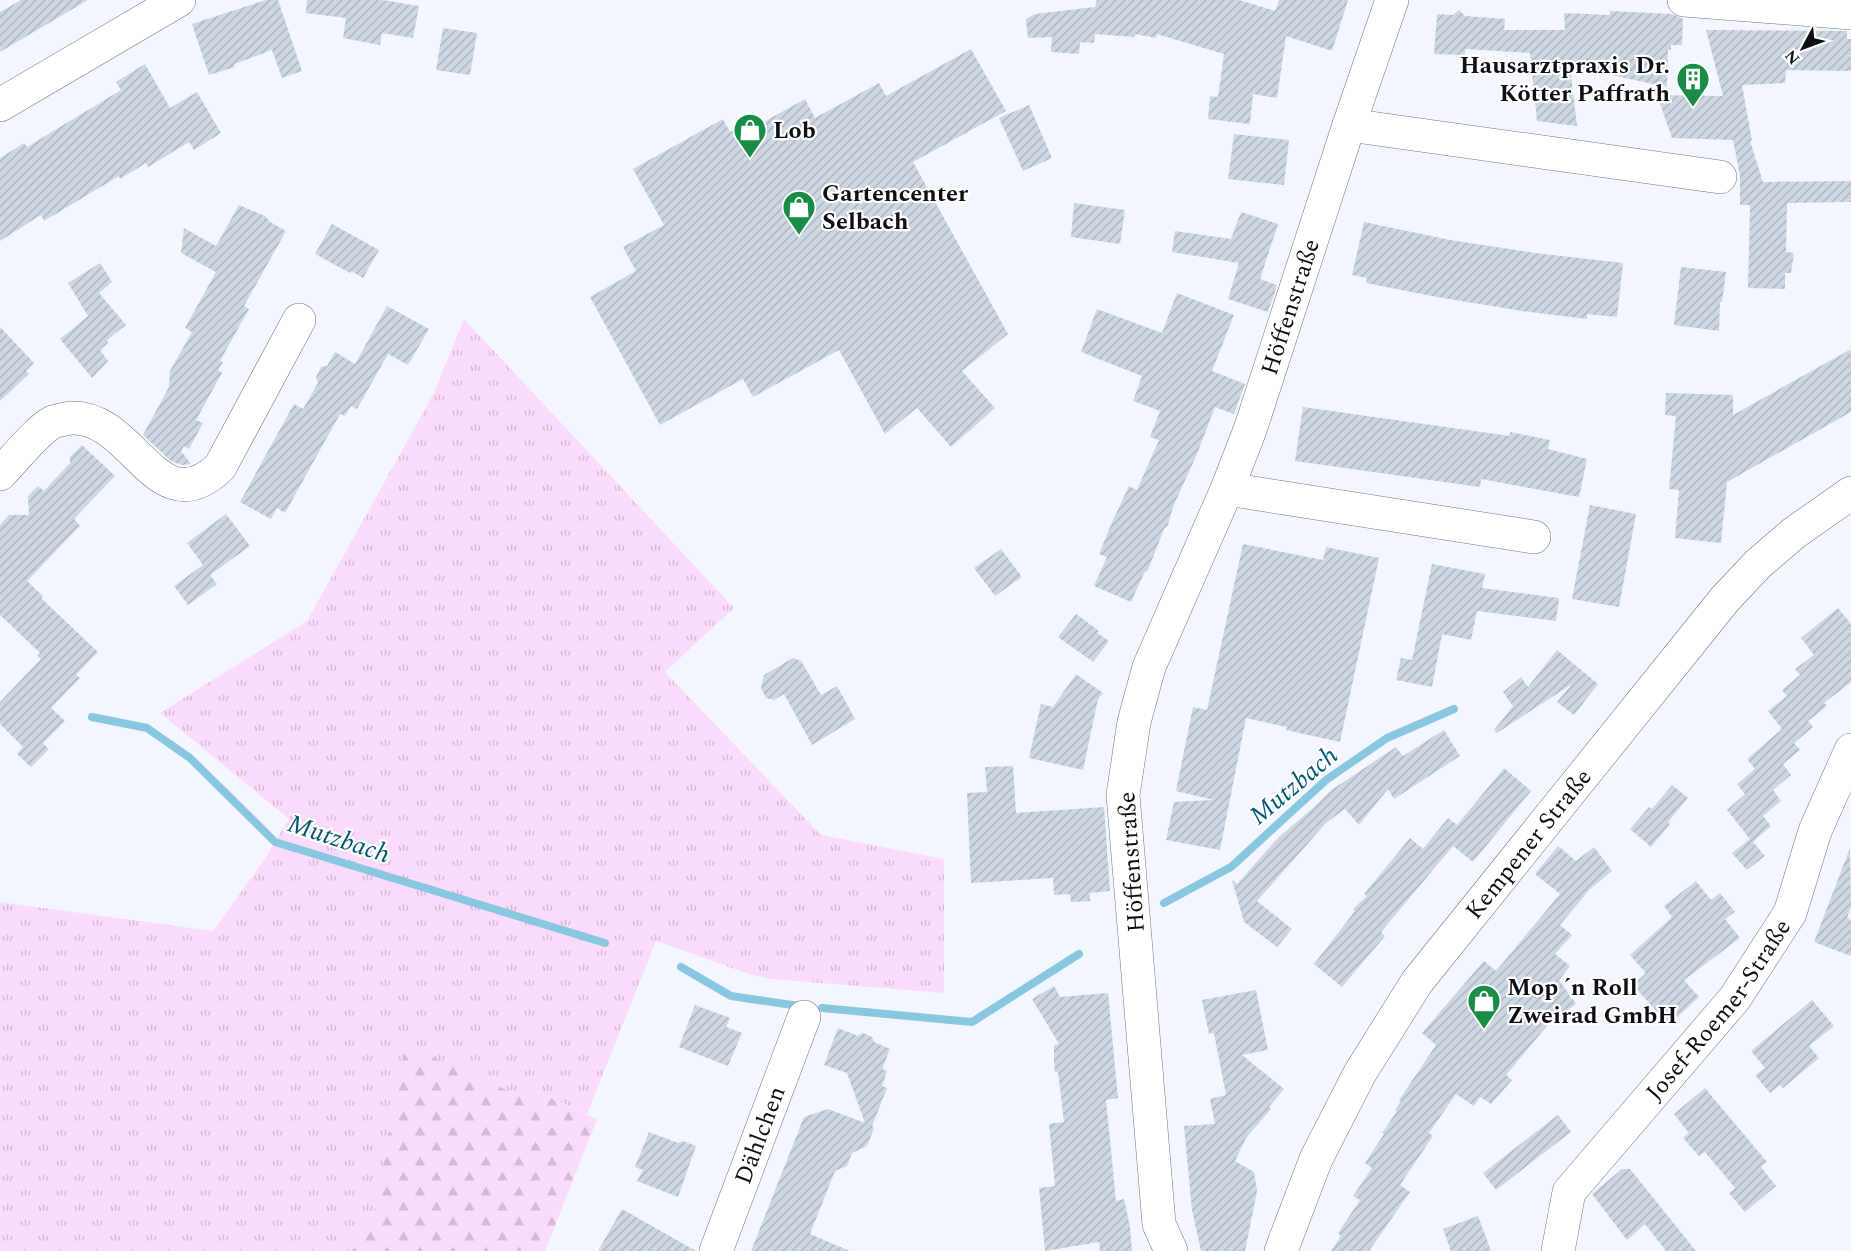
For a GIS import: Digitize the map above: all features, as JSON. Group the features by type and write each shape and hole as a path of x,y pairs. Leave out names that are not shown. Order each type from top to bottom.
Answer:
{"street":[{"path":"0,105 179,0"},
{"name":"Höffenstraße","path":"1171,1251 1159,1224 1123,795 1134,722 1149,667 1227,489 1250,430 1392,0"},
{"path":"1684,0 1851,13"},
{"path":"1349,125 1720,177"},
{"path":"0,474 46,427 64,419 82,418 96,421 110,430 159,476 169,482 182,485 204,479 220,467 299,320"},
{"path":"1227,489 1534,537"},
{"name":"Kempener Straße","path":"1281,1251 1317,1159 1359,1073 1417,982 1725,599 1758,564 1785,541 1851,493"},
{"name":"Josef-Roemer-Straße","path":"1558,1251 1569,1192 1735,998 1790,912 1815,831 1851,750"},
{"name":"Dählchen","path":"716,1251 804,1017"}],"green space":[{"path":"464,319 734,608 665,672 821,835 944,859 944,993 771,979 749,974 656,941 587,1114 533,1090 529,1100 407,1046 376,1205 352,1251 0,1251 0,902 213,931 266,857 289,819 160,713 307,621 434,393"},
{"path":"406,1045 529,1100 533,1090 597,1119 545,1251 352,1251 376,1205"}],"building":[{"path":"21,0 88,0 0,52 0,12"},
{"path":"266,0 278,0 302,71 282,78 272,50 234,64 235,67 209,75 192,24"},
{"path":"307,0 382,0 419,6 413,38 382,33 380,45 343,38 346,18 306,13"},
{"path":"1097,0 1239,0 1275,11 1279,0 1348,0 1332,51 1286,36 1277,98 1253,94 1250,124 1208,119 1210,96 1218,97 1224,54 1157,34 1156,38 1135,34 1134,37 1095,34 1094,43 1080,42 1079,54 1051,52 1052,37 1028,38 1026,19 1035,14 1095,7"},
{"path":"1459,10 1465,16 1505,19 1504,30 1565,30 1564,13 1610,15 1610,11 1672,14 1683,19 1682,45 1671,45 1671,50 1668,49 1667,87 1570,66 1577,126 1537,121 1530,53 1465,49 1465,55 1434,54 1437,14 1453,15"},
{"path":"443,28 477,33 470,75 436,70"},
{"path":"1706,30 1847,31 1847,39 1851,39 1851,71 1786,70 1785,83 1742,85 1752,141 1750,141 1763,182 1851,181 1851,202 1787,203 1786,252 1794,253 1791,273 1785,273 1785,289 1748,288 1750,205 1740,205 1740,175 1733,140 1672,138 1657,95 1723,96"},
{"name":"Gartencenter Selbach","path":"971,49 1006,111 913,162 1008,334 962,371 995,408 951,447 917,408 885,434 839,350 753,397 743,379 660,425 590,297 636,271 623,247 664,225 633,169 723,119 730,132 750,121 753,128 805,99 815,118 879,83 886,96"},
{"path":"145,64 170,108 197,92 221,133 194,150 189,142 148,167 146,163 120,179 119,176 44,221 41,215 0,241 0,158 24,143 27,147 121,90 116,82"},
{"path":"1029,105 1052,158 1023,171 999,118"},
{"path":"1234,134 1289,140 1284,185 1228,179"},
{"path":"1074,203 1125,210 1120,244 1071,237"},
{"path":"239,205 265,216 270,222 286,231 244,306 249,309 220,361 223,362 218,370 222,373 196,420 203,423 189,449 184,446 181,451 191,464 182,465 171,461 143,435 169,387 170,371 192,332 185,328 216,272 181,253 184,228 216,246"},
{"path":"1241,212 1278,224 1260,279 1277,285 1268,312 1228,299 1239,263 1172,252 1175,231 1231,239"},
{"path":"1364,222 1450,240 1623,263 1617,317 1587,314 1587,319 1522,311 1366,283 1367,278 1352,275"},
{"path":"332,224 379,250 363,278 315,254"},
{"path":"100,263 112,282 99,293 126,325 107,340 108,343 100,350 108,361 92,378 60,339 88,316 68,283"},
{"path":"1681,267 1726,272 1722,302 1720,302 1719,331 1674,325"},
{"path":"1177,293 1234,315 1212,371 1245,384 1234,414 1215,407 1173,507 1168,525 1164,529 1148,570 1144,573 1131,602 1094,586 1107,557 1099,554 1113,520 1129,486 1137,490 1159,440 1150,437 1160,411 1133,401 1142,376 1081,352 1097,309 1162,333"},
{"path":"387,306 429,329 408,365 388,354 357,409 351,406 345,416 340,414 285,513 277,508 271,519 240,502 294,404 303,409 318,383 316,377 321,367 327,366 335,352 355,364"},
{"path":"0,327 34,363 26,371 29,374 0,401"},
{"path":"1851,349 1851,412 1727,482 1721,543 1675,538 1679,490 1669,489 1676,416 1665,415 1666,393 1733,395 1733,415"},
{"path":"1303,407 1510,436 1510,432 1550,440 1548,449 1587,459 1579,497 1481,479 1480,487 1295,461"},
{"path":"82,445 115,476 74,519 80,526 27,581 43,596 41,598 98,652 76,675 80,678 51,708 65,721 43,743 49,749 31,767 17,754 23,747 0,724 0,702 41,659 37,656 40,653 0,615 0,525 9,515 29,515 28,496 38,486 44,491 70,463 70,457"},
{"path":"1590,505 1636,514 1619,607 1572,599"},
{"path":"226,514 250,546 210,575 217,584 188,605 174,586 203,565 187,543"},
{"path":"1243,544 1323,560 1326,547 1379,558 1340,742 1246,718 1220,850 1166,840 1174,802 1214,800 1176,791 1193,707 1207,710"},
{"path":"1001,549 1022,577 995,596 974,568"},
{"path":"1432,564 1485,574 1482,588 1559,598 1556,621 1477,611 1471,640 1442,634 1432,687 1396,680 1401,658 1412,660"},
{"path":"1838,608 1851,624 1851,682 1824,703 1827,706 1808,721 1813,727 1794,743 1800,750 1783,764 1791,775 1773,790 1781,801 1763,816 1771,826 1753,842 1765,856 1747,870 1732,853 1750,839 1727,810 1745,794 1737,784 1755,769 1747,759 1782,729 1768,711 1787,696 1782,690 1800,675 1795,669 1814,655 1801,638"},
{"path":"1076,614 1109,641 1093,662 1058,637"},
{"path":"1557,650 1598,684 1574,715 1557,702 1572,684 1497,733 1494,730 1513,706 1503,692 1521,677 1528,687"},
{"path":"793,658 801,661 821,695 837,686 855,719 812,745 784,694 774,700 766,698 761,688 764,675"},
{"path":"1076,674 1103,693 1098,699 1083,770 1029,758 1041,704 1053,707"},
{"path":"1444,730 1460,756 1394,799 1388,789 1359,825 1345,809 1326,823 1257,901 1292,929 1277,947 1244,922 1232,880 1237,884 1279,837 1330,791 1396,747 1403,756"},
{"path":"1013,766 1016,813 1104,807 1110,891 1090,893 1090,901 1071,902 1070,894 1054,895 1053,878 971,883 967,793 987,792 985,767"},
{"path":"1504,768 1531,791 1473,862 1453,846 1381,932 1385,936 1342,987 1314,964 1355,911 1353,909 1367,896 1364,894 1410,838 1423,849 1448,818 1457,825"},
{"path":"1672,785 1688,798 1651,847 1630,829 1649,807 1652,809"},
{"path":"1558,846 1576,861 1594,847 1612,871 1590,889 1560,925 1572,935 1555,954 1570,966 1559,980 1576,1004 1551,1021 1506,1075 1512,1080 1491,1104 1480,1097 1474,1106 1456,1094 1429,1133 1433,1136 1400,1185 1410,1192 1369,1251 1331,1251 1341,1236 1338,1233 1360,1200 1353,1196 1372,1168 1365,1163 1397,1111 1395,1110 1401,1101 1399,1100 1436,1045 1422,1033 1484,961 1496,971 1560,894 1535,874"},
{"path":"1850,848 1851,907 1847,918 1851,920 1851,956 1814,942"},
{"path":"1696,881 1711,900 1720,893 1735,912 1725,919 1740,938 1684,980 1699,997 1669,1025 1633,985 1646,973 1630,955 1672,917 1664,906"},
{"path":"1054,986 1060,997 1108,993 1118,1098 1106,1100 1116,1201 1124,1199 1132,1251 1100,1251 1099,1242 1045,1251 1039,1188 1055,1186 1049,1124 1064,1122 1058,1072 1055,1072 1054,1061 1054,1045 1059,1044 1032,999"},
{"path":"1256,990 1268,1050 1242,1055 1284,1089 1269,1107 1271,1109 1246,1138 1235,1161 1254,1172 1257,1191 1245,1251 1201,1251 1192,1210 1184,1126 1215,1124 1210,1099 1226,1095 1214,1033 1209,1034 1202,1000"},
{"path":"1812,1000 1834,1026 1809,1046 1819,1058 1783,1088 1780,1085 1770,1093 1755,1075 1765,1068 1751,1051"},
{"path":"695,1005 730,1018 726,1027 742,1033 728,1066 679,1047"},
{"path":"838,1028 858,1036 863,1033 872,1037 874,1042 890,1049 882,1069 887,1071 882,1086 887,1088 867,1146 852,1153 847,1166 835,1171 810,1234 850,1251 751,1251 804,1117 828,1109 865,1123 847,1073 824,1065"},
{"path":"1705,1088 1767,1162 1761,1167 1776,1186 1745,1212 1729,1193 1735,1188 1705,1152 1699,1156 1683,1138 1689,1133 1674,1114"},
{"path":"1558,1115 1571,1132 1496,1190 1483,1173"},
{"path":"649,1132 678,1143 683,1141 696,1146 678,1197 637,1181 643,1170 635,1167"},
{"path":"1622,1169 1630,1169 1696,1251 1666,1251 1645,1224 1627,1240 1592,1194"},
{"path":"622,1209 696,1251 598,1251"},
{"path":"1478,1216 1491,1251 1451,1251 1443,1229"}],"waterway":[{"name":"Mutzbach","path":"1164,903 1231,867 1326,780 1387,738 1454,709"},
{"name":"Mutzbach","path":"92,717 147,728 190,758 275,842 605,943"},
{"name":"Mutzbach","path":"822,1008 972,1022 1079,954"},
{"name":"Mutzbach","path":"681,967 731,996 799,1006"}],"place":[{"name":"Hausarztpraxis Dr. Kötter Paffrath","path":"1693,108"},
{"name":"Lob","path":"750,159"},
{"name":"Gartencenter Selbach","path":"799,236"},
{"name":"Mop ´n Roll Zweirad GmbH","path":"1484,1030"}]}
